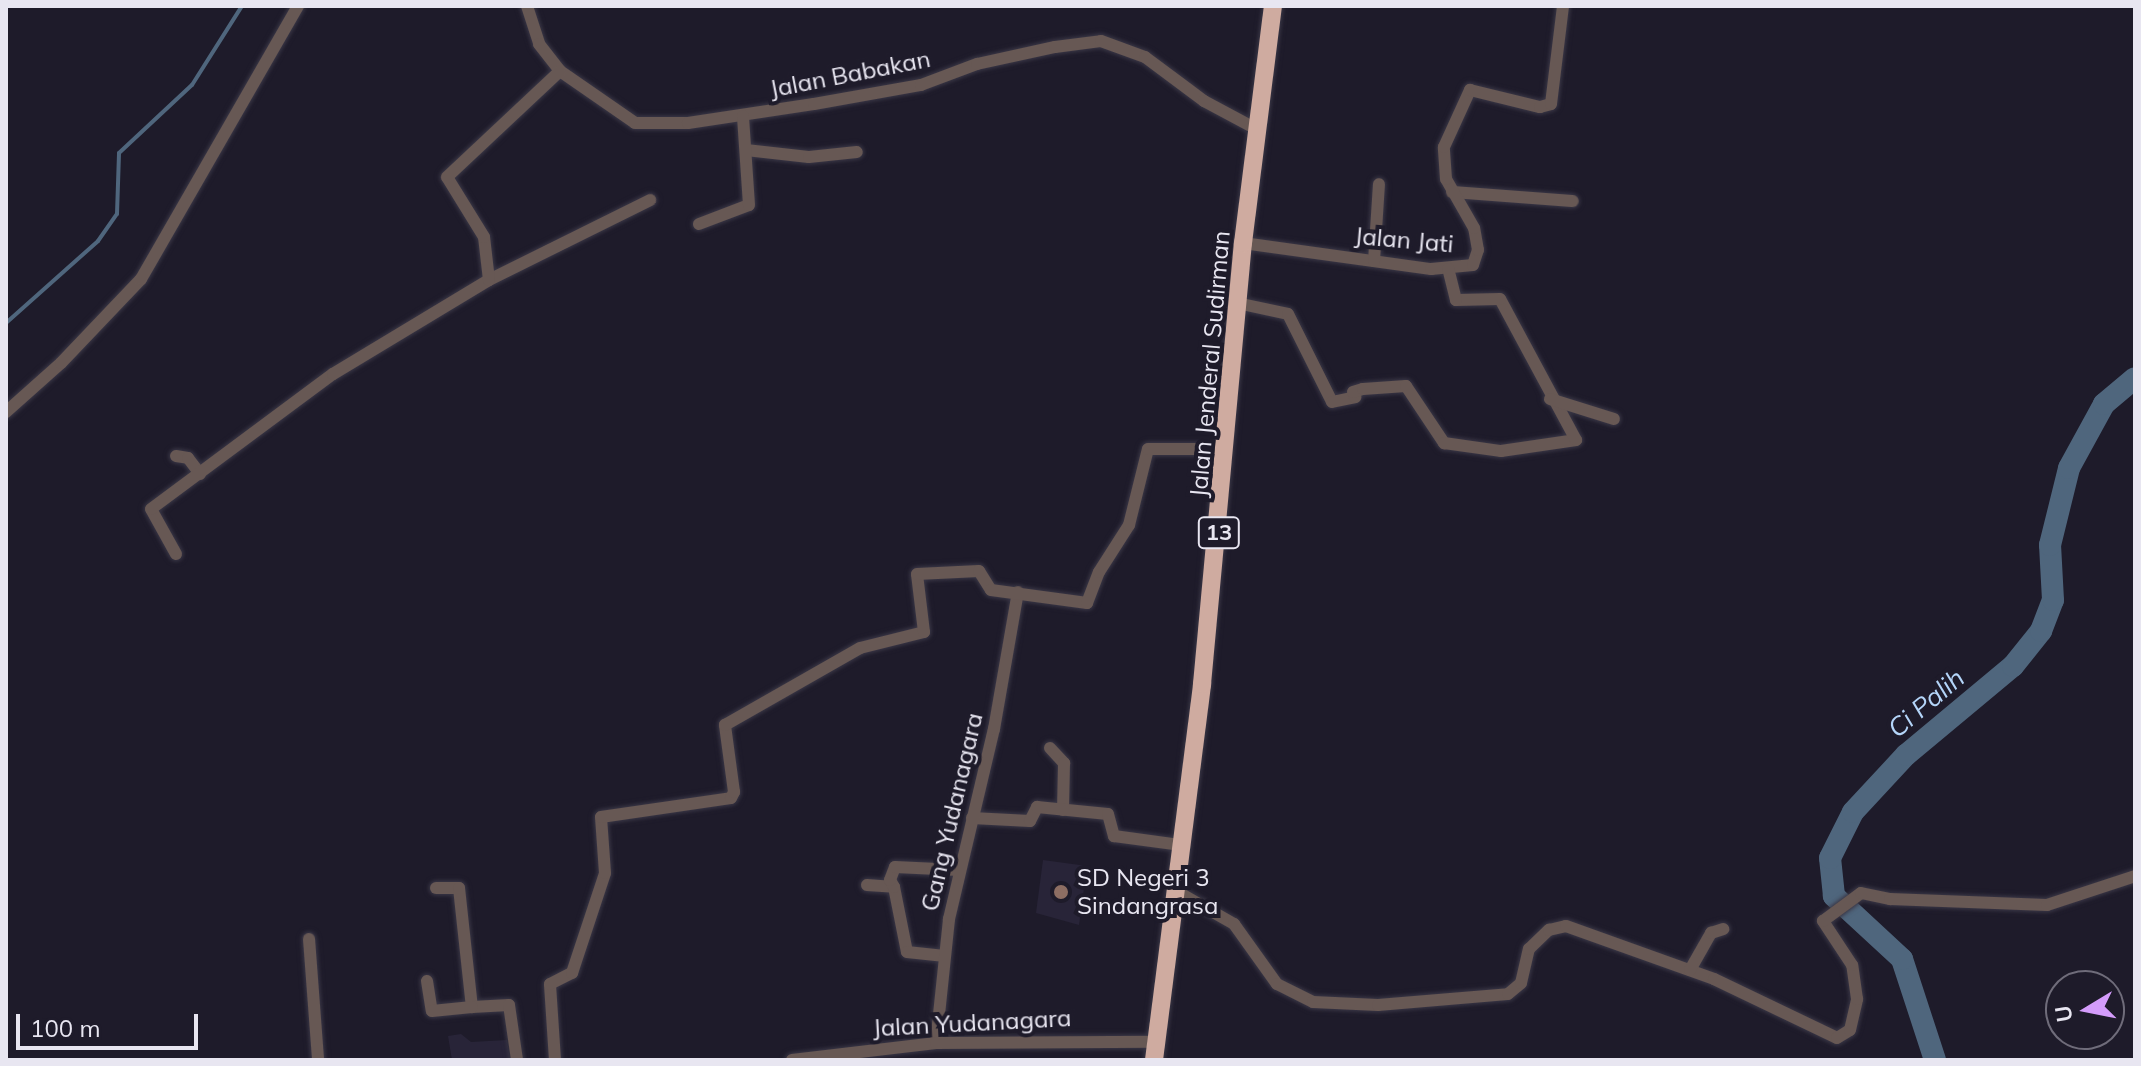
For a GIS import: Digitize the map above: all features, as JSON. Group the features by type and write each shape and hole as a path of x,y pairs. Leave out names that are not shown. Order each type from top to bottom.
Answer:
{"highway":[{"name":"Jalan Jenderal Sudirman","path":"1155,1051 1176,891 1243,243 1273,6"}],"street":[{"path":"6,412 61,363 141,279 298,6"},
{"name":"Jalan Babakan","path":"527,6 539,44 560,71 635,123 743,116 921,85 977,64 1101,41 1145,57 1204,101 1258,130"},
{"name":"Jalan Jati","path":"1243,243 1448,269 1473,265 1478,250 1472,222 1452,192 1443,170 1444,147 1467,92 1475,89 1540,107 1554,100 1563,6"},
{"path":"489,280 484,237 447,177 560,71"},
{"path":"699,224 749,205 743,116"},
{"path":"746,150 809,157 857,152"},
{"path":"1374,261 1379,184"},
{"path":"1452,192 1573,201"},
{"path":"176,554 151,509 333,374 489,280 650,200"},
{"path":"1237,303 1288,314 1332,402 1355,397 1353,392 1363,389 1406,386 1444,443 1501,451 1576,440 1550,399 1500,299 1456,300 1448,269"},
{"path":"1550,399 1614,419"},
{"path":"555,1060 550,984 572,973 605,873 599,820 733,795 725,725 783,696 860,648 924,632 917,574 983,571 991,590 1087,603 1099,572 1129,525 1148,449 1224,449"},
{"path":"176,456 188,458 200,474"},
{"name":"Gang Yudanagara","path":"936,1043 945,956 959,870 1018,592"},
{"path":"1050,748 1064,763 1063,810"},
{"path":"972,818 1030,821 1037,807 1108,814 1114,836 1181,845"},
{"path":"945,956 907,952 890,880 895,867 959,870"},
{"path":"1176,891 1234,924 1277,984 1313,1002 1378,1005 1508,994 1521,983 1529,949 1557,925 1690,970 1837,1038 1845,1036 1857,999 1852,965 1823,925 1832,914 1861,893 1890,899 2047,905 2135,876"},
{"path":"867,885 894,887"},
{"path":"436,888 460,890 472,1007"},
{"path":"1690,970 1711,933 1723,929"},
{"path":"309,939 318,1060"},
{"path":"427,981 432,1011 509,1005 517,1060"},
{"name":"Jalan Yudanagara","path":"792,1060 936,1043 1155,1051"}],"shaded area":[{"name":"SD Negeri 3 Sindangrasa","path":"1043,860 1087,866 1079,925 1036,913"},
{"path":"461,1034 471,1042 507,1040 510,1060 452,1060 448,1036"}],"waterway":[{"path":"6,323 98,241 117,214 119,153 192,85 242,6"},
{"name":"Ci Palih","path":"1935,1060 1902,959 1834,896 1830,858 1853,812 1906,755 2013,666 2041,631 2053,600 2050,545 2069,468 2104,404 2135,378"}],"place":[{"name":"SD Negeri 3 Sindangrasa","path":"1061,892"}]}
